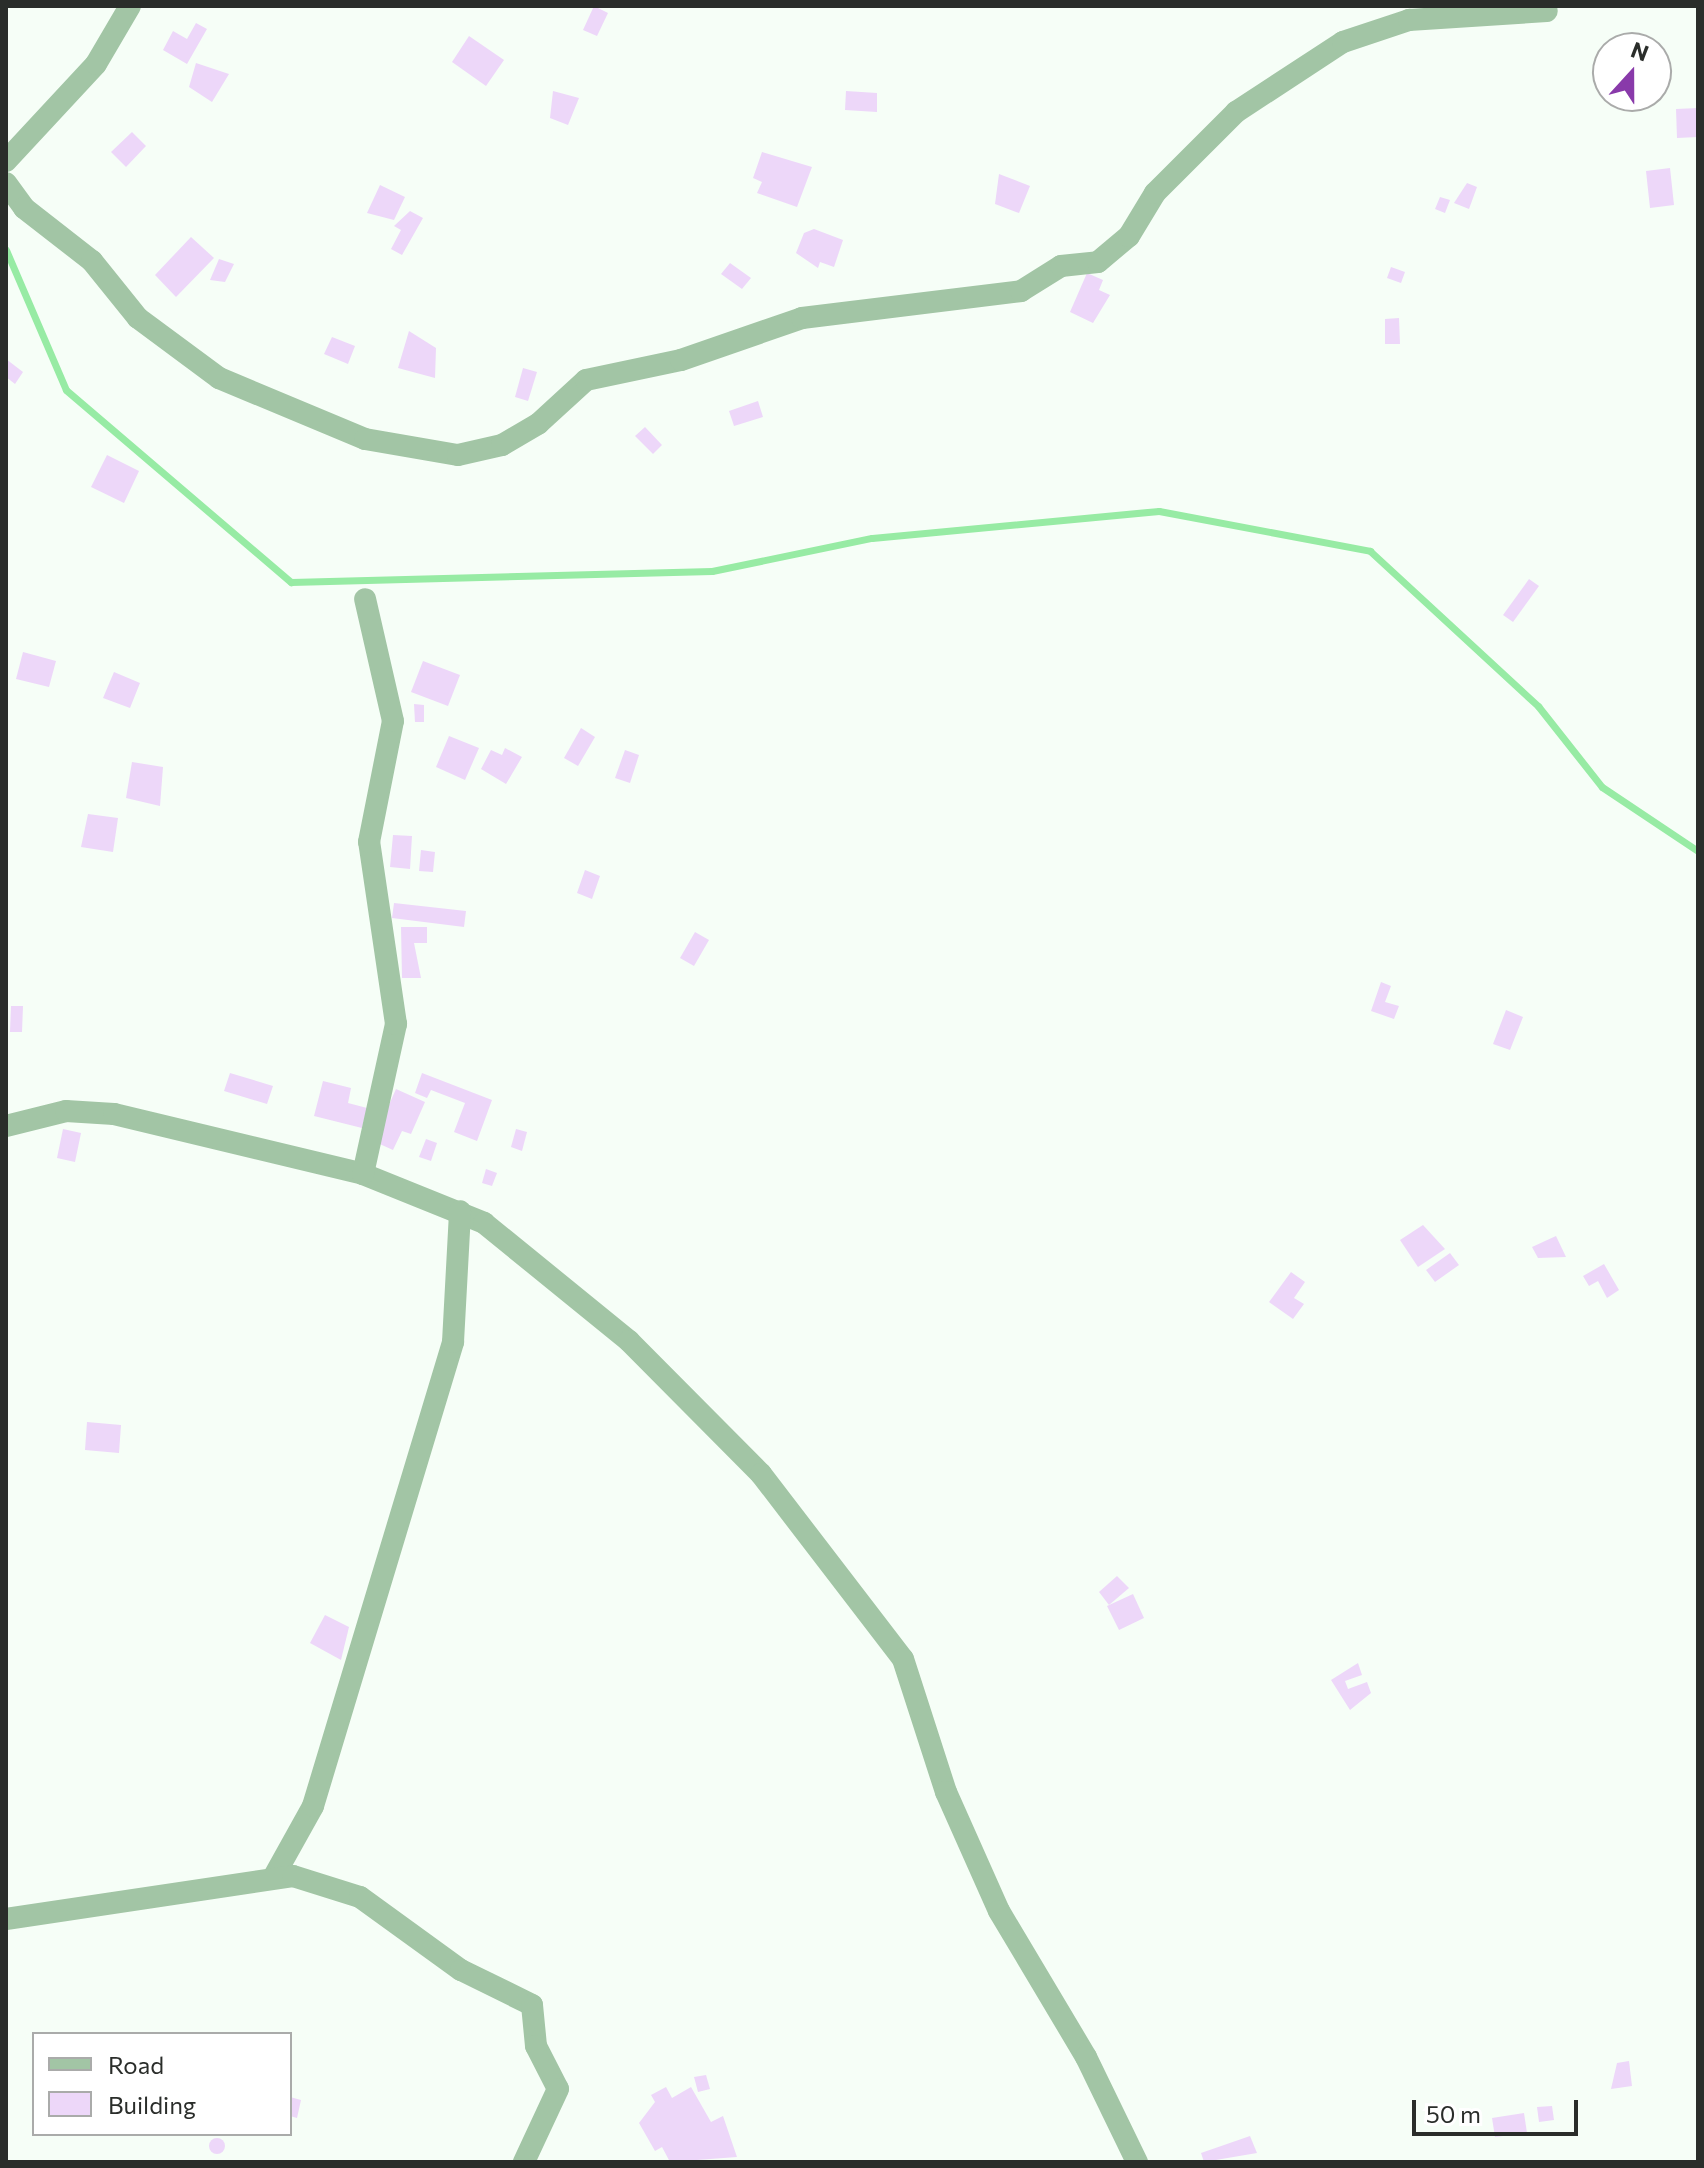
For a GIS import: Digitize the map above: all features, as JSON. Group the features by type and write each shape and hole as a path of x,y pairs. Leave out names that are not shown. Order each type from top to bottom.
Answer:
{"street":[{"path":"6,161 96,64 130,6"},
{"path":"6,183 24,208 92,261 138,318 219,378 365,439 458,455 502,445 538,424 586,380 681,360 802,318 1021,291 1061,266 1098,262 1129,236 1155,193 1236,112 1343,42 1409,20 1547,11"},
{"path":"363,1174 396,1024 369,842 393,721 365,599"},
{"path":"6,1126 66,1111 101,1112 363,1174 460,1211 504,1238 629,1341 761,1474 872,1612 903,1659 946,1792 999,1911 1086,2057 1137,2162"},
{"path":"273,1878 313,1806 453,1342 460,1211"},
{"path":"6,1919 273,1878 309,1879 360,1897 461,1970 527,1999 536,2046 558,2089 524,2162"}],"building":[{"path":"594,6 608,13 597,36 583,30"},
{"path":"196,23 207,29 187,64 163,50 173,31 187,39"},
{"path":"469,36 504,60 486,86 452,62"},
{"path":"196,63 229,74 212,102 189,87"},
{"path":"553,91 579,98 568,125 550,118"},
{"path":"846,91 877,93 877,112 845,110"},
{"path":"1698,108 1698,137 1677,138 1676,109"},
{"path":"132,132 146,146 126,167 111,152"},
{"path":"762,152 812,167 797,207 757,193 762,182 753,178"},
{"path":"1670,168 1674,205 1650,208 1646,171"},
{"path":"999,174 1030,186 1019,213 995,204"},
{"path":"1467,183 1477,187 1469,209 1454,203"},
{"path":"380,185 405,197 394,220 367,213"},
{"path":"1440,197 1450,200 1445,213 1435,209"},
{"path":"410,211 423,218 402,255 391,249 401,230 394,226"},
{"path":"814,229 843,240 834,267 820,262 818,268 796,253 804,233"},
{"path":"191,237 214,258 176,297 155,275"},
{"path":"219,259 234,264 225,282 210,280"},
{"path":"730,263 751,278 742,289 721,274"},
{"path":"1391,267 1405,272 1401,283 1387,278"},
{"path":"1087,273 1103,280 1099,290 1110,295 1093,323 1070,312"},
{"path":"1399,318 1400,344 1385,344 1385,319"},
{"path":"409,331 436,348 435,378 398,368"},
{"path":"332,337 355,346 348,364 324,354"},
{"path":"6,359 23,372 15,384 6,377"},
{"path":"523,368 537,372 528,401 515,397"},
{"path":"758,401 763,417 734,426 729,411"},
{"path":"645,427 662,445 653,454 635,436"},
{"path":"107,455 139,471 124,503 91,487"},
{"path":"1529,579 1539,586 1513,622 1503,615"},
{"path":"23,652 56,661 49,687 16,679"},
{"path":"423,661 460,675 448,706 411,692"},
{"path":"114,672 140,683 130,708 103,698"},
{"path":"414,704 424,705 424,722 415,722"},
{"path":"581,728 595,737 578,766 564,758"},
{"path":"449,736 479,748 465,780 436,767"},
{"path":"505,748 522,757 506,784 481,769 491,750 502,755"},
{"path":"625,750 639,755 630,783 615,778"},
{"path":"132,762 163,767 160,806 126,798"},
{"path":"88,814 118,818 113,852 81,847"},
{"path":"393,835 412,836 410,869 390,867"},
{"path":"421,850 435,852 433,872 419,871"},
{"path":"585,870 600,876 592,899 577,893"},
{"path":"394,903 466,911 464,927 392,918"},
{"path":"401,927 427,927 427,943 414,943 421,978 402,978"},
{"path":"695,932 709,940 694,966 680,958"},
{"path":"1381,982 1391,986 1385,1002 1399,1006 1394,1019 1371,1011"},
{"path":"11,1006 23,1006 22,1032 10,1032"},
{"path":"1506,1010 1523,1017 1510,1050 1493,1044"},
{"path":"230,1073 273,1086 267,1104 224,1091"},
{"path":"422,1073 492,1100 477,1141 454,1132 465,1103 431,1090 427,1098 415,1093"},
{"path":"323,1081 351,1088 348,1103 367,1108 362,1128 314,1116"},
{"path":"396,1089 425,1102 411,1134 402,1131 393,1150 373,1141"},
{"path":"63,1129 81,1133 75,1162 57,1158"},
{"path":"516,1129 527,1132 522,1151 511,1147"},
{"path":"426,1139 437,1143 431,1161 419,1157"},
{"path":"486,1169 497,1173 492,1186 482,1183"},
{"path":"1423,1225 1445,1249 1418,1267 1400,1240"},
{"path":"1556,1236 1566,1257 1538,1258 1532,1247"},
{"path":"1450,1253 1459,1265 1435,1282 1426,1270"},
{"path":"1604,1264 1619,1290 1607,1298 1598,1281 1589,1286 1583,1276"},
{"path":"1291,1272 1305,1282 1294,1298 1304,1304 1293,1319 1269,1302"},
{"path":"87,1422 121,1425 119,1453 85,1450"},
{"path":"1117,1576 1129,1588 1109,1605 1099,1592"},
{"path":"1133,1594 1144,1618 1119,1630 1107,1606"},
{"path":"325,1615 349,1627 341,1660 310,1643"},
{"path":"1358,1663 1362,1675 1345,1681 1348,1689 1367,1682 1371,1693 1350,1710 1331,1680"},
{"path":"1629,2061 1632,2086 1611,2089 1617,2063"},
{"path":"706,2075 710,2089 698,2092 694,2077"},
{"path":"666,2087 672,2098 691,2087 711,2122 723,2116 737,2157 670,2162 662,2147 655,2151 639,2123 655,2102 651,2095"},
{"path":"292,2098 301,2100 297,2118 292,2117"},
{"path":"1552,2106 1554,2120 1539,2122 1537,2107"},
{"path":"1524,2113 1527,2133 1495,2137 1492,2118"},
{"path":"1250,2136 1257,2153 1204,2162 1201,2153"},
{"path":"217,2138 223,2140 223,2152 217,2154 211,2152 209,2146 211,2140"}],"waterway":[{"path":"6,250 66,390 291,582 712,571 872,538 1159,511 1370,551 1538,706 1602,787 1698,851"}]}
